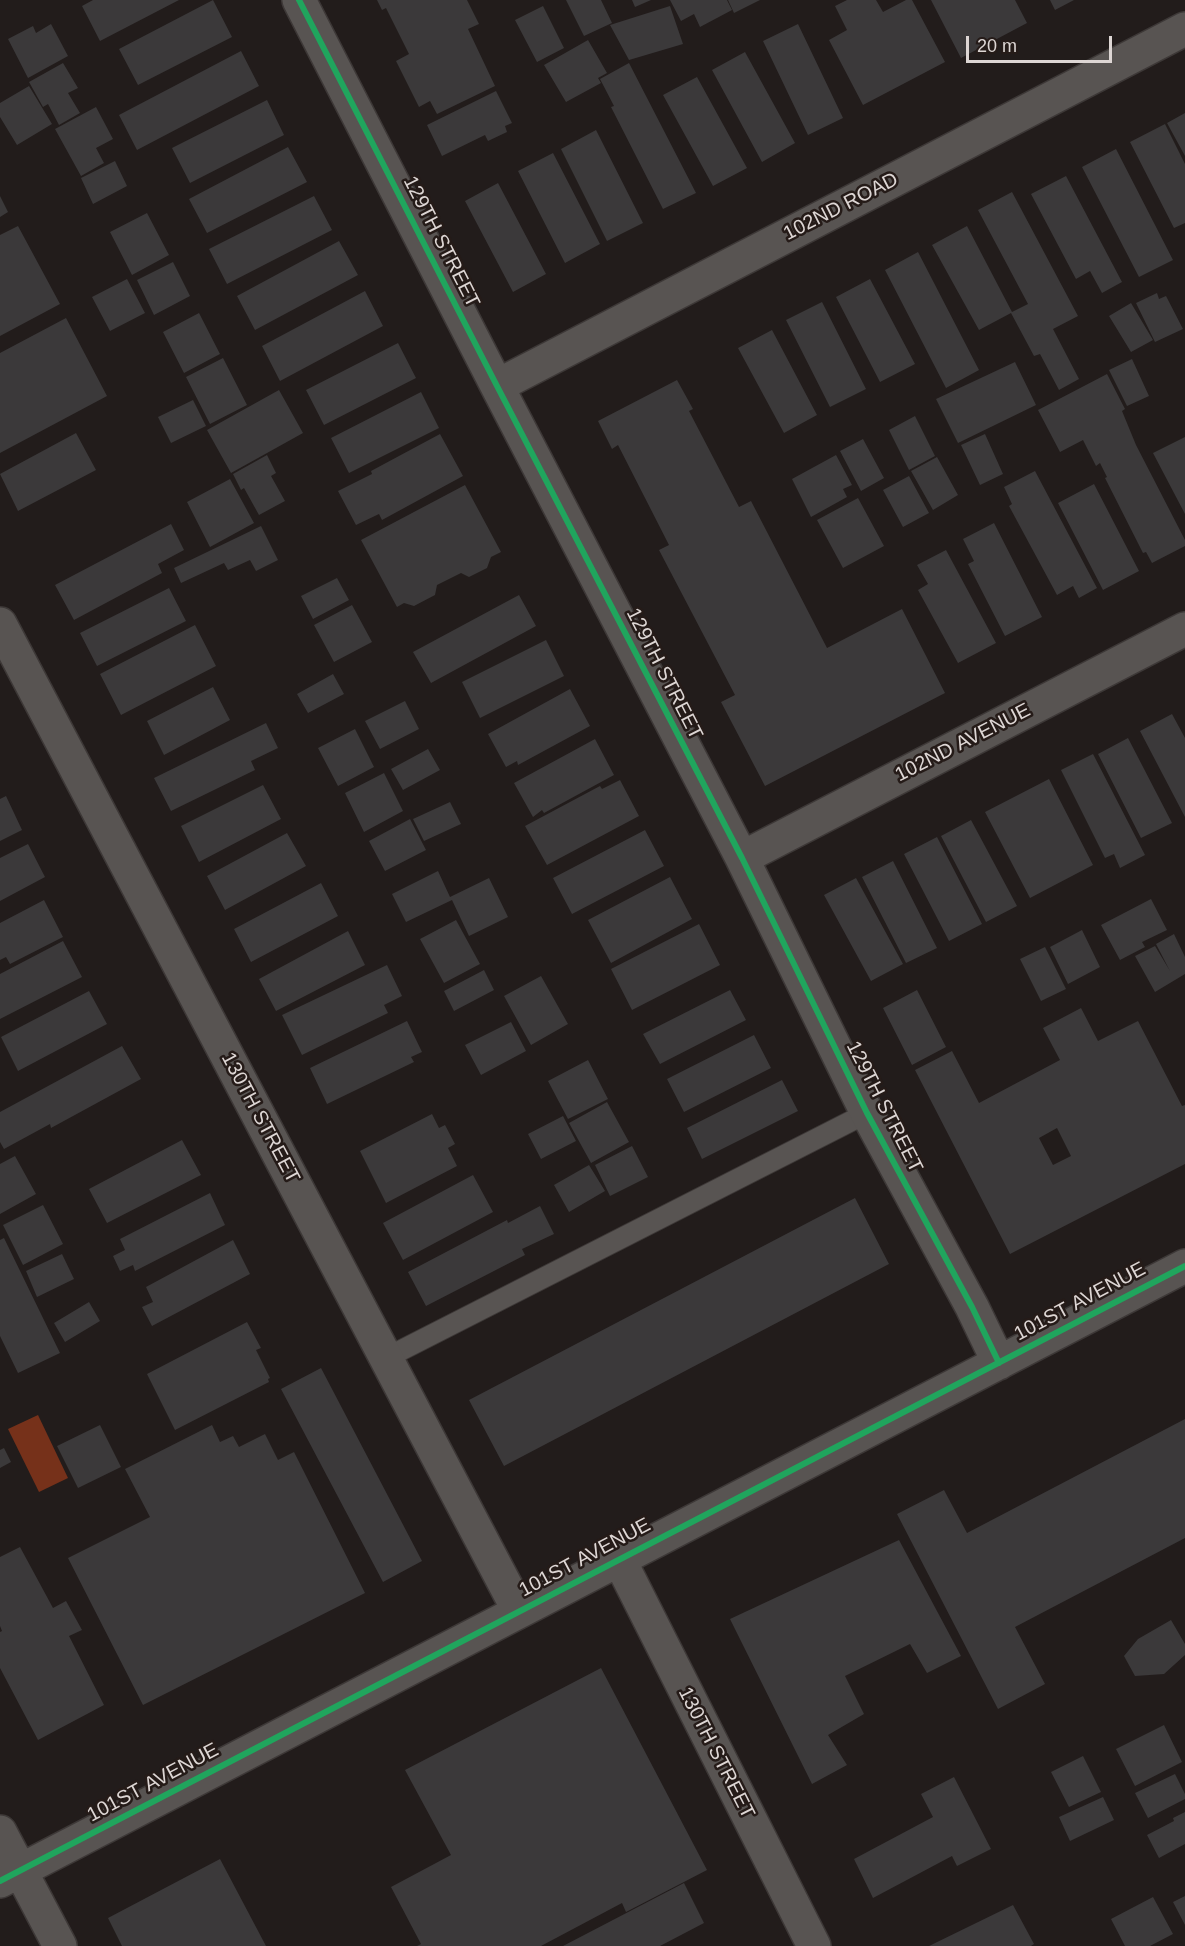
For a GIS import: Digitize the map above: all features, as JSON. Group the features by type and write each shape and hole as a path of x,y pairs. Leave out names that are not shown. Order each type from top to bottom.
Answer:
{"street":[{"name":"129TH STREET","path":"299,0 496,386 742,858 867,1113 972,1307 999,1363"},
{"name":"102ND ROAD","path":"496,386 1185,29"},
{"name":"130TH STREET","path":"0,624 519,1611"},
{"name":"102ND AVENUE","path":"742,858 1185,628"},
{"name":"101ST AVENUE","path":"10,1876 1185,1266"},
{"name":"130TH STREET","path":"619,1559 814,1946"},
{"path":"0,1832 10,1876 60,1946"}],"lane":[{"path":"386,1358 867,1113"}],"shaded area":[{"path":"38,1415 68,1478 39,1492 8,1429"}],"building":[{"path":"93,0 179,0 100,41 82,6"},
{"path":"213,0 232,37 138,85 119,49"},
{"path":"377,0 467,0 479,24 468,29 495,86 437,114 430,101 419,107 396,61 409,54 386,8 382,10"},
{"path":"566,0 601,0 612,23 584,36"},
{"path":"632,0 651,0 635,7"},
{"path":"670,0 727,0 732,10 700,27 694,14 681,21"},
{"path":"728,0 760,0 734,13"},
{"path":"847,0 876,0 883,12 906,0 912,0 945,62 863,105 829,40 847,30 835,6"},
{"path":"931,0 1015,0 1027,23 961,58"},
{"path":"1050,0 1074,0 1055,10"},
{"path":"543,6 564,48 537,62 515,20"},
{"path":"670,6 683,44 629,60 610,25"},
{"path":"51,24 68,56 28,78 8,39 33,26 36,33"},
{"path":"798,24 843,118 808,135 763,41"},
{"path":"588,40 607,73 598,78 601,83 566,102 544,65"},
{"path":"241,51 259,86 137,150 119,115"},
{"path":"745,52 795,143 762,162 712,70"},
{"path":"63,63 78,88 68,93 80,113 59,125 48,104 43,107 29,82"},
{"path":"629,63 696,193 663,209 611,107 614,106 600,79"},
{"path":"697,77 747,168 713,186 663,95"},
{"path":"29,86 52,124 17,145 0,117 0,103"},
{"path":"496,91 512,123 505,126 507,132 488,141 485,135 442,156 427,125"},
{"path":"267,100 284,135 190,183 172,148"},
{"path":"96,107 113,139 96,148 104,163 81,176 55,129"},
{"path":"1185,113 1185,156 1167,123"},
{"path":"1165,124 1185,164 1185,223 1174,228 1130,142"},
{"path":"596,130 643,223 607,241 561,149"},
{"path":"288,147 307,182 207,233 189,199"},
{"path":"1116,149 1173,260 1139,277 1082,167"},
{"path":"553,153 600,244 565,263 518,171"},
{"path":"115,161 127,186 93,204 81,178"},
{"path":"1066,176 1122,282 1102,293 1090,271 1076,279 1031,194"},
{"path":"498,183 546,274 513,292 465,201"},
{"path":"1012,192 1078,316 1053,329 1079,379 1059,390 1040,354 1034,356 1011,313 979,330 932,245 967,226 1012,312 1028,304 978,210"},
{"path":"0,196 8,212 0,217"},
{"path":"314,196 332,230 227,284 209,249"},
{"path":"147,213 169,255 132,275 110,232"},
{"path":"18,226 60,304 0,336 0,235"},
{"path":"339,241 358,275 255,330 237,296"},
{"path":"918,252 979,370 946,388 885,270"},
{"path":"173,262 190,296 154,315 137,280"},
{"path":"127,279 145,313 110,331 92,297"},
{"path":"870,279 915,364 880,382 836,297"},
{"path":"365,291 383,326 280,381 262,346"},
{"path":"1157,293 1159,299 1166,296 1183,329 1155,342 1136,303"},
{"path":"822,302 866,389 830,407 786,320"},
{"path":"1131,303 1153,340 1131,352 1109,316"},
{"path":"199,313 220,354 184,373 163,332"},
{"path":"66,318 107,396 0,453 0,353"},
{"path":"772,330 817,415 784,433 738,348"},
{"path":"398,343 416,378 324,425 306,390"},
{"path":"223,358 247,405 210,424 186,377"},
{"path":"1132,359 1149,396 1127,406 1109,370"},
{"path":"1015,362 1036,405 958,443 936,399"},
{"path":"1107,374 1125,409 1122,411 1136,445 1185,540 1185,546 1152,563 1146,552 1143,553 1105,478 1107,477 1100,463 1096,466 1083,440 1060,452 1038,410"},
{"path":"677,380 693,409 689,411 739,507 751,501 827,648 902,609 945,693 765,786 721,702 735,695 659,550 669,545 618,445 612,449 598,421"},
{"path":"279,390 303,433 231,473 207,430"},
{"path":"421,392 439,428 349,473 331,438"},
{"path":"193,400 206,426 171,443 158,417"},
{"path":"915,416 935,456 909,470 889,430"},
{"path":"76,433 96,470 18,511 0,474"},
{"path":"440,434 463,476 382,520 379,514 356,525 338,491"},
{"path":"985,434 1003,474 980,485 961,445"},
{"path":"1185,437 1185,514 1153,453"},
{"path":"863,439 884,478 861,491 840,451"},
{"path":"267,455 276,473 271,476 285,501 259,515 244,488 241,490 233,474"},
{"path":"836,455 852,485 843,489 847,497 811,517 792,479"},
{"path":"937,457 958,495 933,510 911,471"},
{"path":"1035,471 1097,588 1079,598 1073,586 1057,595 1009,506 1012,504 1004,487"},
{"path":"909,476 929,513 903,527 883,490"},
{"path":"230,479 254,523 210,547 187,502"},
{"path":"1094,484 1139,571 1103,590 1058,503"},
{"path":"465,485 501,552 491,557 487,568 469,577 461,573 437,585 435,595 414,606 404,603 397,607 361,540"},
{"path":"858,498 884,546 843,568 817,520"},
{"path":"994,523 1042,617 1005,636 968,564 974,561 963,539"},
{"path":"171,524 184,550 158,564 162,573 74,620 55,585"},
{"path":"261,526 278,560 256,571 250,560 228,570 224,563 181,583 174,568"},
{"path":"946,550 996,643 958,663 918,590 928,584 917,565"},
{"path":"337,578 349,600 313,619 301,596"},
{"path":"169,588 186,621 97,666 80,633"},
{"path":"519,595 536,626 431,683 413,652"},
{"path":"352,605 372,642 334,662 314,625"},
{"path":"195,625 216,666 121,715 100,674"},
{"path":"546,640 564,676 480,718 462,682"},
{"path":"333,674 344,694 308,713 297,694"},
{"path":"213,687 230,720 164,755 147,721"},
{"path":"570,689 590,726 518,765 517,761 506,767 488,734"},
{"path":"405,701 419,729 380,749 365,721"},
{"path":"1172,714 1185,738 1185,817 1140,731"},
{"path":"266,723 278,748 251,761 255,770 171,811 154,778"},
{"path":"355,729 374,767 338,786 318,748"},
{"path":"1128,738 1172,823 1141,838 1098,754"},
{"path":"595,739 614,775 544,813 542,810 533,817 514,783"},
{"path":"428,749 440,770 403,790 391,769"},
{"path":"1093,754 1145,855 1120,868 1114,854 1105,858 1061,770"},
{"path":"384,773 403,811 364,832 345,793"},
{"path":"1049,779 1093,865 1030,898 985,812"},
{"path":"620,780 639,816 547,865 525,826 600,786 602,789"},
{"path":"263,785 281,819 199,862 181,826"},
{"path":"6,796 22,830 0,841 0,799"},
{"path":"450,802 461,824 424,841 413,819"},
{"path":"410,819 426,850 385,871 369,841"},
{"path":"971,820 1017,906 986,922 941,836"},
{"path":"645,830 664,866 572,914 553,878"},
{"path":"287,833 306,866 225,910 207,876"},
{"path":"937,837 982,924 949,941 904,854"},
{"path":"28,844 45,877 0,901 0,858"},
{"path":"893,861 937,948 906,963 862,877"},
{"path":"438,871 450,897 489,878 508,917 469,936 452,900 406,922 392,894"},
{"path":"670,877 692,919 611,963 588,920"},
{"path":"856,878 903,964 871,981 824,895"},
{"path":"321,883 338,916 251,962 234,929"},
{"path":"1151,899 1167,930 1142,942 1145,947 1120,960 1101,925"},
{"path":"44,900 63,937 10,964 6,957 0,960 0,923"},
{"path":"456,920 480,964 444,983 420,939"},
{"path":"699,924 720,965 632,1010 611,969"},
{"path":"1082,930 1100,967 1068,984 1050,947"},
{"path":"348,931 365,965 276,1011 259,979"},
{"path":"1174,934 1185,957 1185,974 1155,992 1135,956 1155,946 1170,971 1156,944"},
{"path":"63,941 82,977 0,1019 0,974"},
{"path":"1045,947 1066,989 1041,1001 1020,959"},
{"path":"387,965 402,996 384,1005 388,1013 302,1055 282,1015"},
{"path":"484,970 494,990 454,1011 444,991"},
{"path":"541,976 568,1024 531,1045 504,996"},
{"path":"730,990 746,1020 660,1064 643,1034"},
{"path":"917,990 946,1047 912,1065 883,1008"},
{"path":"89,991 107,1024 18,1071 1,1037"},
{"path":"1081,1008 1098,1041 1138,1021 1182,1106 1185,1105 1185,1164 1010,1254 915,1070 952,1051 979,1103 1060,1060 1043,1028","holes":["1057,1128 1071,1156 1053,1165 1039,1138"]},
{"path":"407,1021 422,1052 411,1057 414,1062 327,1104 310,1068"},
{"path":"511,1022 526,1051 481,1075 465,1045"},
{"path":"754,1035 771,1068 684,1112 667,1079"},
{"path":"122,1046 141,1079 51,1128 50,1124 4,1149 0,1142 0,1112"},
{"path":"588,1060 608,1099 568,1119 548,1081"},
{"path":"782,1080 798,1111 702,1159 687,1128"},
{"path":"607,1102 629,1142 591,1163 569,1123"},
{"path":"432,1114 439,1128 445,1125 455,1144 448,1148 457,1166 386,1203 360,1151"},
{"path":"563,1116 576,1141 541,1159 528,1134"},
{"path":"182,1140 201,1175 107,1223 89,1189"},
{"path":"632,1146 648,1177 610,1196 595,1165"},
{"path":"15,1156 36,1194 0,1214 0,1164"},
{"path":"589,1165 605,1191 569,1212 554,1185"},
{"path":"473,1175 493,1212 403,1260 383,1223"},
{"path":"210,1193 225,1225 135,1271 133,1265 120,1271 113,1256 125,1250 120,1239"},
{"path":"855,1198 889,1264 504,1466 469,1400"},
{"path":"43,1205 63,1244 23,1265 3,1225"},
{"path":"540,1206 554,1234 522,1249 525,1255 426,1306 408,1272 507,1220 508,1223"},
{"path":"4,1238 60,1353 18,1373 0,1336 0,1240"},
{"path":"233,1240 250,1274 152,1326 142,1307 153,1302 146,1287"},
{"path":"62,1254 74,1279 37,1297 26,1271"},
{"path":"89,1302 100,1321 65,1342 54,1323"},
{"path":"247,1322 261,1348 256,1350 270,1378 269,1382 175,1430 147,1374"},
{"path":"321,1368 422,1561 383,1582 281,1389"},
{"path":"1185,1419 1185,1538 1015,1627 1045,1684 998,1709 897,1514 944,1490 967,1533"},
{"path":"100,1425 121,1467 78,1488 57,1446"},
{"path":"212,1425 220,1442 233,1436 239,1447 265,1434 278,1460 294,1452 365,1593 143,1705 68,1558 150,1517 125,1469"},
{"path":"4,1448 11,1462 0,1468 0,1450"},
{"path":"899,1540 961,1656 927,1673 910,1644 845,1676 864,1714 828,1735 847,1765 812,1784 730,1619"},
{"path":"20,1547 53,1608 66,1601 82,1630 69,1636 104,1705 38,1740 0,1668 0,1632 2,1631 0,1626 0,1557"},
{"path":"1171,1620 1185,1644 1185,1655 1164,1674 1135,1676 1124,1656 1138,1639"},
{"path":"601,1668 707,1870 626,1912 622,1903 541,1946 417,1946 421,1944 391,1887 451,1855 405,1770"},
{"path":"1164,1725 1182,1762 1135,1786 1116,1749"},
{"path":"1083,1756 1101,1792 1069,1807 1051,1772"},
{"path":"1175,1774 1185,1794 1185,1799 1148,1818 1135,1793"},
{"path":"954,1777 991,1849 957,1866 952,1856 873,1898 854,1859 933,1817 921,1794"},
{"path":"1103,1797 1114,1820 1070,1841 1059,1817"},
{"path":"1185,1812 1185,1844 1159,1858 1147,1835 1174,1821 1173,1818"},
{"path":"220,1859 266,1946 122,1946 108,1918"},
{"path":"684,1883 704,1923 660,1946 563,1946"},
{"path":"1185,1896 1185,1925 1173,1902"},
{"path":"1153,1897 1173,1934 1150,1946 1125,1946 1111,1919"},
{"path":"1013,1905 1034,1944 1031,1946 929,1946"}],"cycle path":[{"path":"299,0 742,858 867,1113 972,1307 999,1363"},
{"path":"0,1881 1185,1266"}]}
